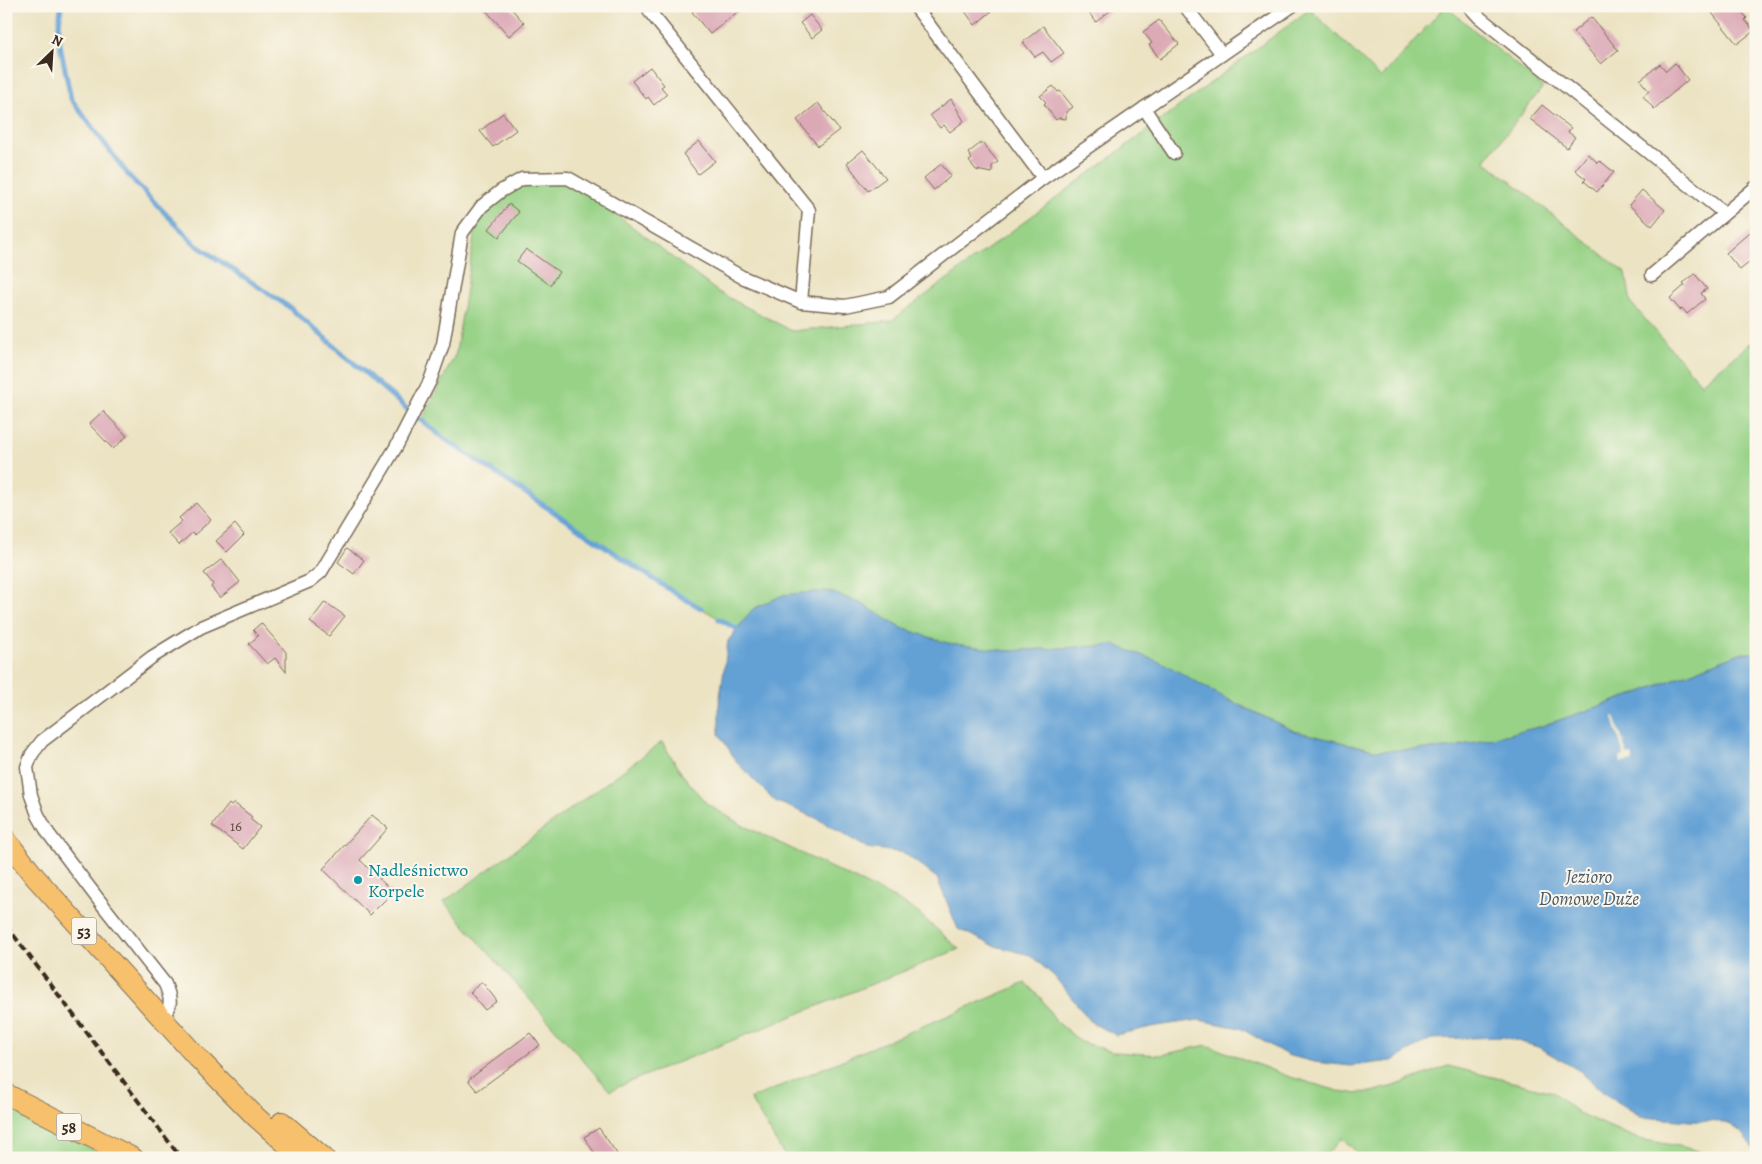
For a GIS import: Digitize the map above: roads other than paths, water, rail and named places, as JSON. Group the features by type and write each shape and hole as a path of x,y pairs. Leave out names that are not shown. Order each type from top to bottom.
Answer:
{"main road":[{"name":"53","path":"6,840 35,877 195,1055 256,1117 302,1158"},
{"name":"53","path":"164,1020 200,1049 324,1158"},
{"name":"58","path":"6,1094 133,1158"}],"street":[{"path":"650,6 650,12 809,210 801,302"},
{"path":"915,6 1043,178"},
{"path":"1185,6 1222,54"},
{"path":"164,1020 171,1004 165,984 92,892 48,833 38,815 31,795 27,767 32,754 42,741 152,657 202,627 310,581 321,572 396,448 430,381 443,344 462,233 482,206 501,191 522,179 568,178 742,277 801,302 845,306 889,297 1043,178 1292,6"},
{"path":"1470,6 1479,17 1724,213"},
{"path":"1144,108 1174,153"},
{"path":"1652,276 1756,187"}],"water":[{"name":"Jezioro Domowe Duże","path":"827,591 860,603 902,628 947,643 1008,651 1115,645 1165,664 1230,701 1294,731 1378,751 1451,748 1539,727 1644,691 1740,653 1756,653 1756,1153 1743,1133 1726,1122 1642,1117 1605,1094 1580,1071 1538,1047 1504,1037 1431,1039 1392,1061 1351,1066 1314,1062 1287,1055 1240,1028 1199,1020 1156,1026 1116,1035 1092,1023 1054,976 1030,955 995,946 958,929 937,878 904,853 867,848 816,818 775,801 739,765 719,734 719,704 728,641 737,629 753,609 783,595"}],"waterway":[{"path":"61,6 58,35 71,99 129,176 196,245 289,307 407,409"},
{"path":"417,417 445,439 673,592 701,608"},
{"path":"719,619 737,629"}],"railway":[{"path":"6,925 181,1158"}],"place":[{"name":"Nadleśnictwo Korpele","path":"358,880"}]}
